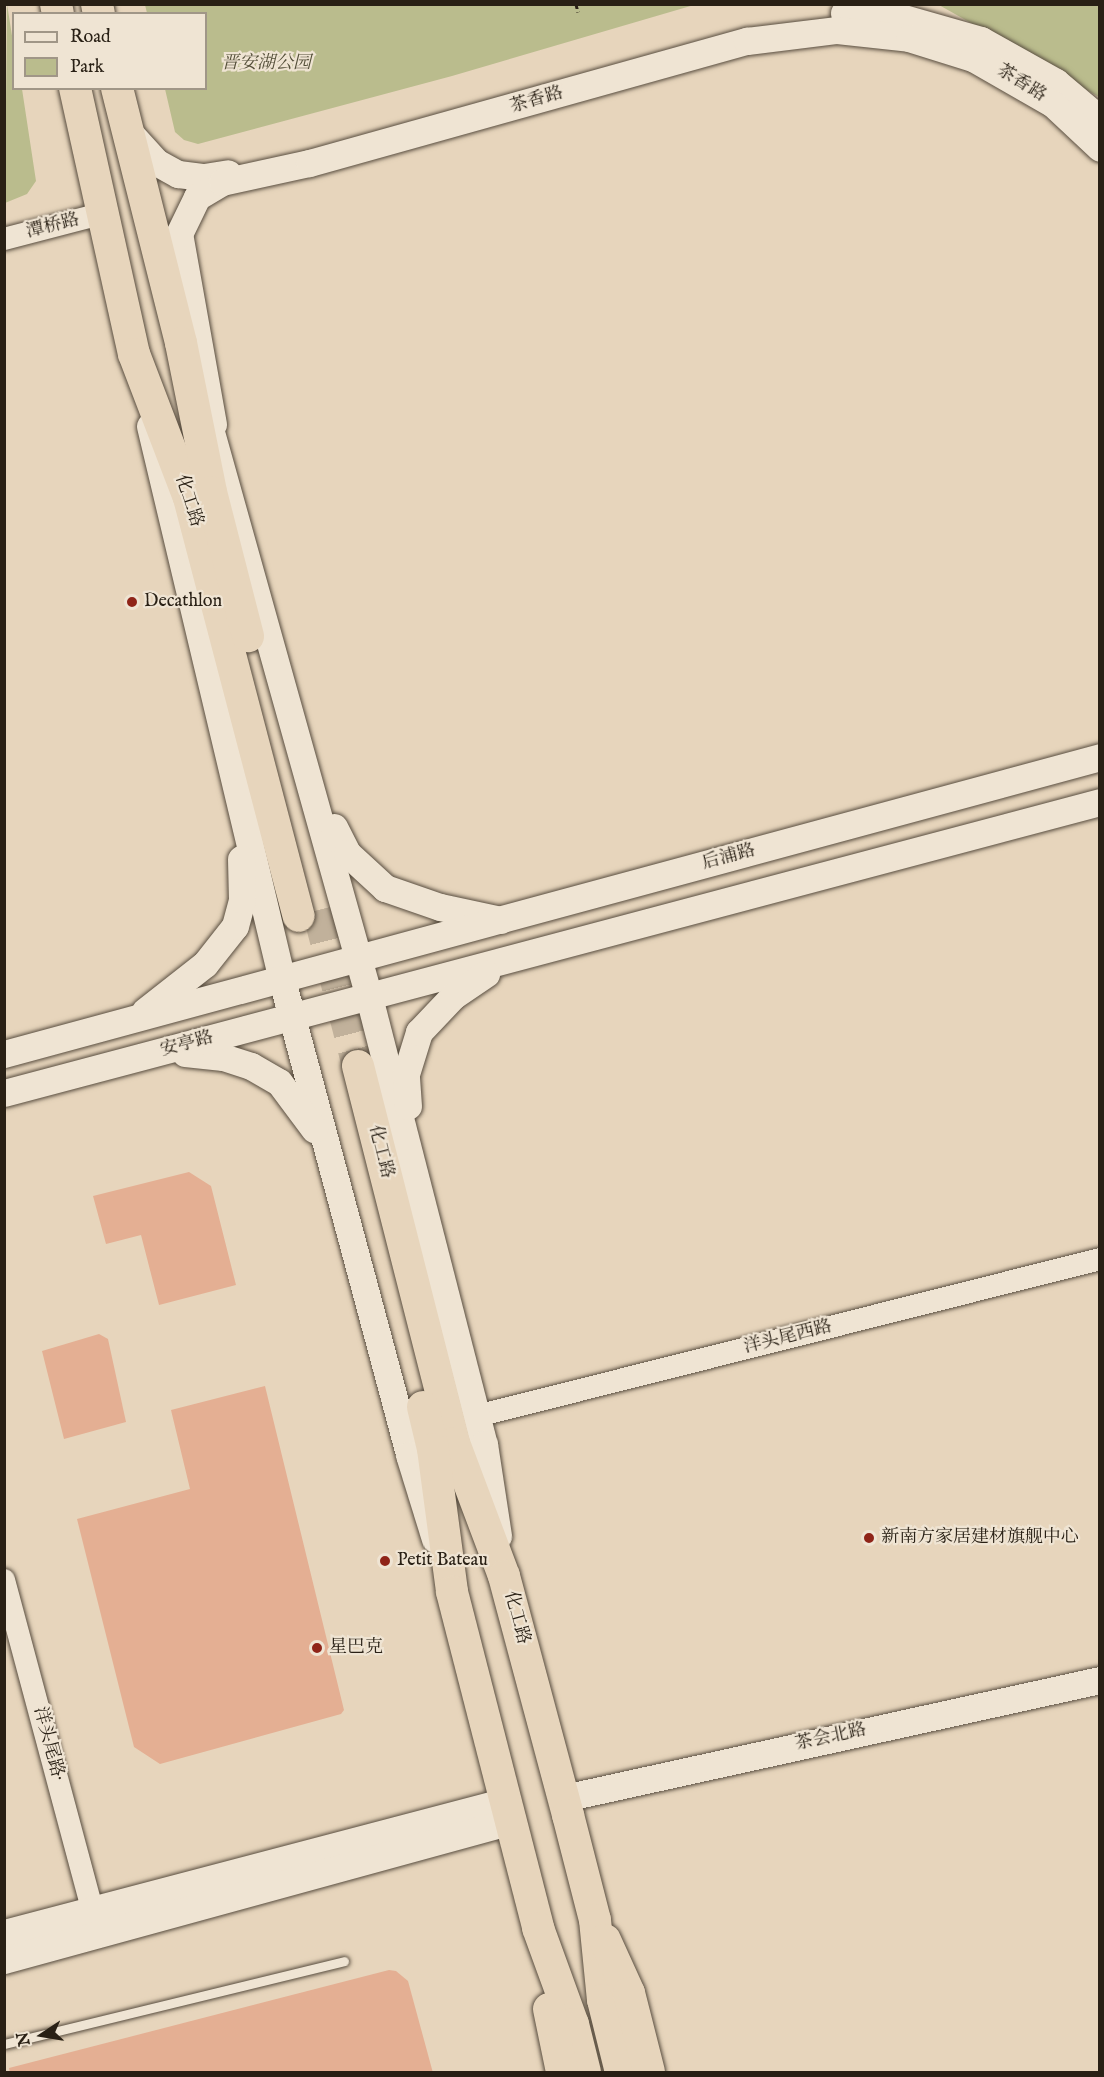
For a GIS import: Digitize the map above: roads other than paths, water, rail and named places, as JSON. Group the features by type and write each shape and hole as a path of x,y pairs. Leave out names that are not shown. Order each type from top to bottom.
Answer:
{"highway":[{"name":"化工路","path":"75,90 101,214 134,354 189,498 308,913 211,492 181,343 118,90"},
{"name":"化工路","path":"585,2073 573,2025 538,1928 452,1592 433,1449 348,1068 454,1443 504,1576 595,1920 603,2000 621,2073"},
{"path":"595,1920 629,1993 649,2073"},
{"path":"538,1928 552,2030 562,2073"}],"main road":[{"name":"茶香路","path":"128,131 167,169 191,177 215,176 295,150 712,35 783,18 836,12 900,17 973,37 1028,63 1100,119"},
{"name":"茶香路","path":"217,440 179,234 197,197 222,182 309,163 747,41 837,30 909,38 973,58 1053,104 1100,148"},
{"path":"181,343 217,440 369,997 477,1416 504,1576"},
{"path":"134,354 282,980 409,1455 452,1592"},
{"name":"后浦路","path":"359,959 1100,757"},
{"path":"312,785 347,853 385,888 440,907 506,920"},
{"path":"369,997 1100,802"},
{"path":"134,1019 205,964 235,926 242,900 240,807"},
{"path":"413,1167 406,1074 419,1032 453,996 515,958"},
{"path":"4,1054 359,959"},
{"name":"安亭路","path":"4,1093 369,997"},
{"path":"144,1056 199,1052 251,1066 279,1082 303,1109 329,1155"},
{"name":"茶会北路","path":"566,1806 1100,1680"},
{"name":"茶会北路","path":"566,1806 1100,1698"},
{"path":"4,1933 92,1908 509,1811"},
{"path":"4,1960 509,1811"}],"street":[{"name":"潭桥路","path":"4,239 101,214"},
{"name":"洋头尾西路","path":"477,1416 1100,1259"},
{"name":"洋头尾路·","path":"4,1580 92,1908"}],"lane":[{"path":"4,2044 344,1961"}],"tunnel":[{"path":"318,910 358,1066"}],"place":[{"name":"Decathlon","path":"132,602"},
{"name":"新南方家居建材旗舰中心","path":"869,1538"},
{"name":"Petit Bateau","path":"385,1561"},
{"name":"星巴克","path":"317,1648"}],"park label":[{"name":"晋安湖公园","path":"266,64"}]}
